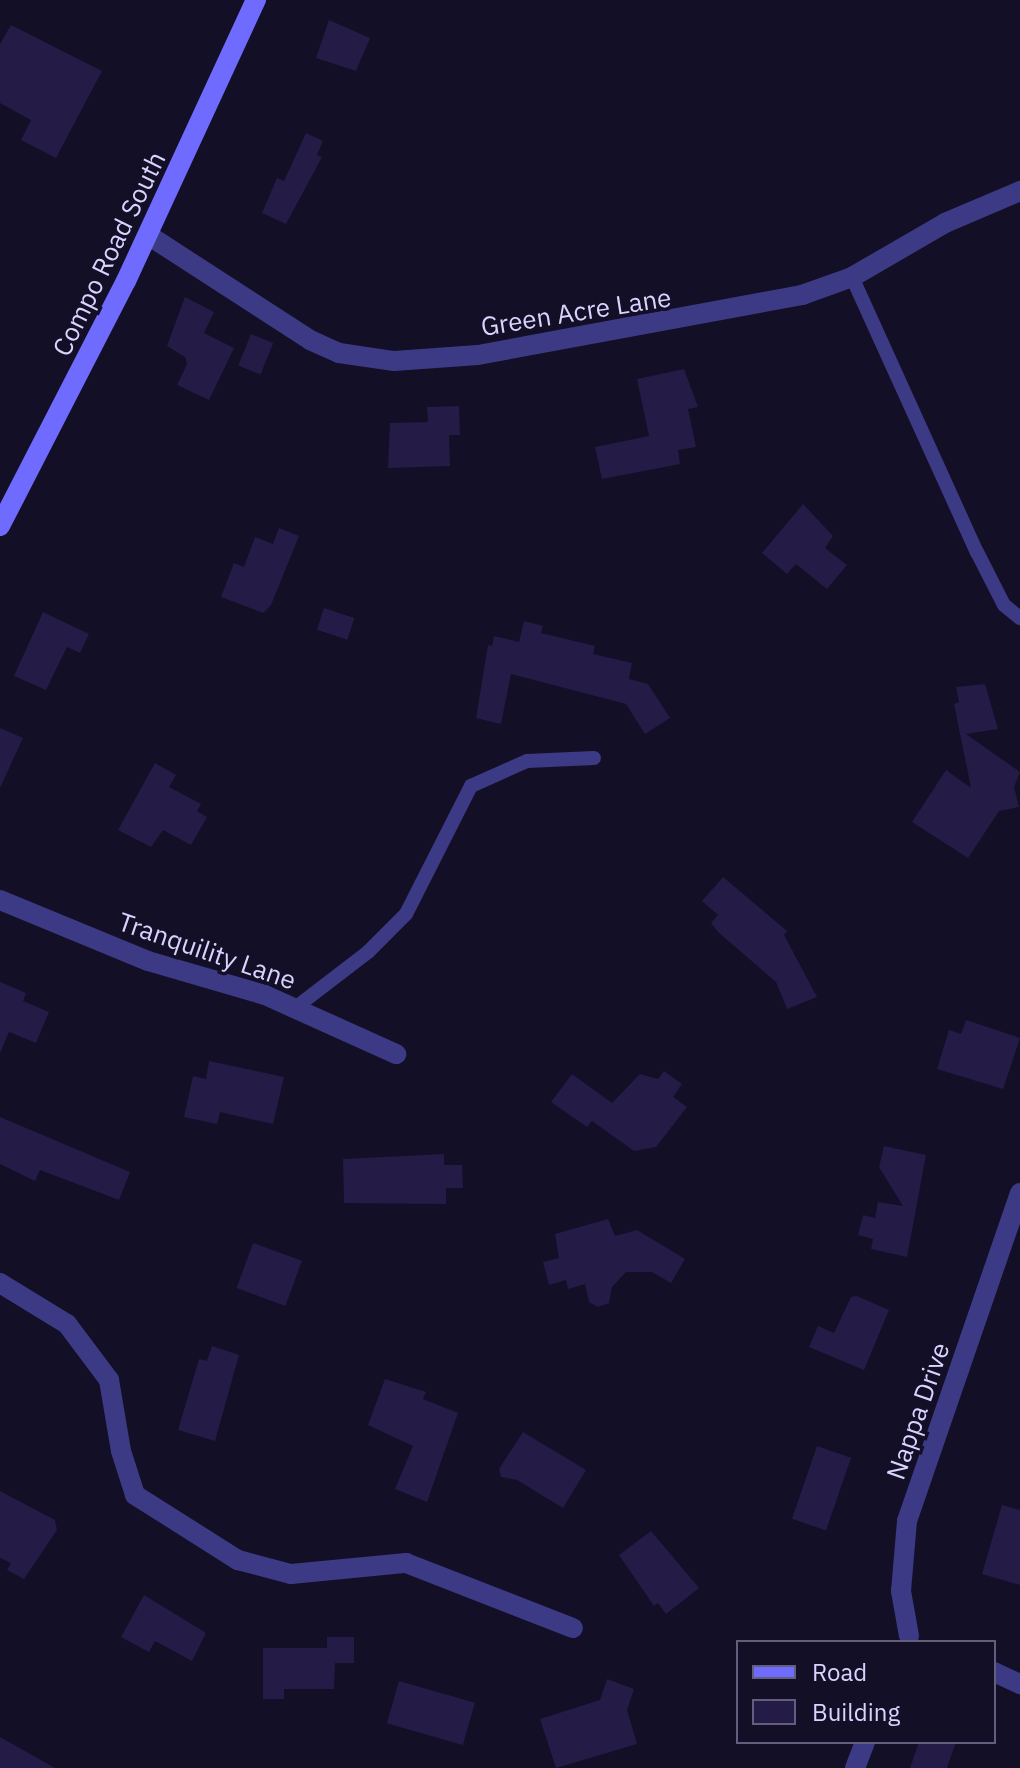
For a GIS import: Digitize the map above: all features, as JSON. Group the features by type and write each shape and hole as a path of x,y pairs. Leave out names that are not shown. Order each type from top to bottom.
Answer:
{"main road":[{"name":"Compo Road South","path":"0,526 148,235 256,0"}],"street":[{"name":"Green Acre Lane","path":"148,235 310,340 339,353 394,361 478,355 675,322 802,295 852,277 945,223 1020,191"},
{"name":"Tranquility Lane","path":"0,900 148,961 295,1008 396,1054"},
{"name":"Nappa Drive","path":"913,1640 901,1591 907,1521 1020,1193"},
{"path":"0,1283 67,1324 109,1380 121,1451 135,1495 238,1560 291,1574 406,1563 573,1628"},
{"path":"996,1673 1020,1684"},
{"path":"855,1768 864,1744"}],"lane":[{"path":"852,277 977,552 1004,605 1020,618"},
{"path":"295,1008 368,952 406,914 471,786 527,761 594,758"}],"building":[{"path":"329,20 370,38 356,71 316,58"},
{"path":"11,25 102,71 56,158 21,140 31,120 0,103 0,44"},
{"path":"306,133 323,141 317,155 322,157 286,224 262,213 277,178 284,181"},
{"path":"185,297 214,312 204,333 234,348 209,400 177,385 187,364 185,357 167,346"},
{"path":"251,334 273,343 261,375 238,366"},
{"path":"684,369 698,407 688,409 696,447 678,450 680,464 602,479 595,447 649,436 637,379"},
{"path":"459,406 460,435 449,435 450,466 388,468 390,423 428,422 427,407"},
{"path":"803,504 833,536 825,548 847,565 827,589 796,564 787,574 762,553"},
{"path":"279,528 299,536 271,605 263,613 221,597 234,563 244,567 255,537 273,544"},
{"path":"324,608 354,618 347,640 317,630"},
{"path":"43,612 89,634 80,653 67,647 46,690 14,676"},
{"path":"524,621 543,626 541,633 595,646 593,654 632,663 629,679 648,684 670,718 645,734 626,704 511,674 501,724 476,718 488,645 492,646 494,636 519,642"},
{"path":"985,684 998,729 966,734 1020,772 1014,787 1019,807 999,811 968,858 912,822 946,770 971,788 954,704 959,702 956,687"},
{"path":"0,728 23,738 0,788"},
{"path":"155,763 176,775 169,787 201,804 197,811 207,817 191,845 163,830 151,847 118,830"},
{"path":"723,877 787,931 784,935 817,997 787,1009 776,982 718,932 711,923 718,915 702,901"},
{"path":"0,982 26,993 23,1001 49,1012 36,1043 9,1032 0,1053"},
{"path":"966,1020 1020,1038 1003,1089 937,1069 949,1030 961,1034"},
{"path":"209,1061 284,1077 273,1124 220,1112 217,1124 184,1117 193,1076 206,1079"},
{"path":"664,1071 682,1084 673,1097 687,1107 656,1147 634,1151 592,1121 587,1127 551,1102 572,1074 612,1103 640,1074 658,1079"},
{"path":"0,1117 130,1172 119,1200 40,1170 35,1181 0,1164"},
{"path":"884,1146 926,1155 907,1257 871,1249 873,1239 858,1235 863,1215 875,1218 878,1202 903,1206 879,1167"},
{"path":"444,1154 444,1165 462,1165 463,1188 446,1188 446,1204 344,1203 343,1159"},
{"path":"608,1219 615,1236 637,1230 685,1259 671,1283 652,1272 626,1272 612,1287 609,1303 598,1307 589,1302 585,1284 568,1289 566,1280 549,1285 543,1262 559,1258 555,1234"},
{"path":"253,1243 302,1261 285,1306 237,1288"},
{"path":"857,1296 889,1310 864,1370 809,1347 818,1326 834,1333 851,1297"},
{"path":"212,1346 239,1355 215,1441 178,1430 199,1359 207,1361"},
{"path":"385,1379 426,1392 423,1399 458,1413 427,1502 395,1489 413,1446 368,1425"},
{"path":"523,1432 586,1470 563,1508 517,1480 501,1477 499,1469"},
{"path":"817,1446 851,1458 826,1531 792,1519"},
{"path":"0,1491 55,1520 57,1530 24,1579 7,1570 11,1563 0,1558"},
{"path":"1002,1505 1020,1510 1020,1585 982,1574"},
{"path":"651,1531 699,1588 666,1614 658,1603 654,1606 619,1555"},
{"path":"144,1595 206,1633 192,1661 155,1641 149,1652 121,1637"},
{"path":"327,1637 354,1637 354,1663 335,1663 334,1689 284,1689 284,1699 263,1699 263,1648 327,1648"},
{"path":"607,1679 634,1689 627,1710 637,1744 556,1768 540,1719 600,1700"},
{"path":"399,1681 475,1703 463,1745 387,1723"},
{"path":"0,1737 55,1768 0,1768"},
{"path":"918,1744 955,1744 947,1768 910,1768"}]}
